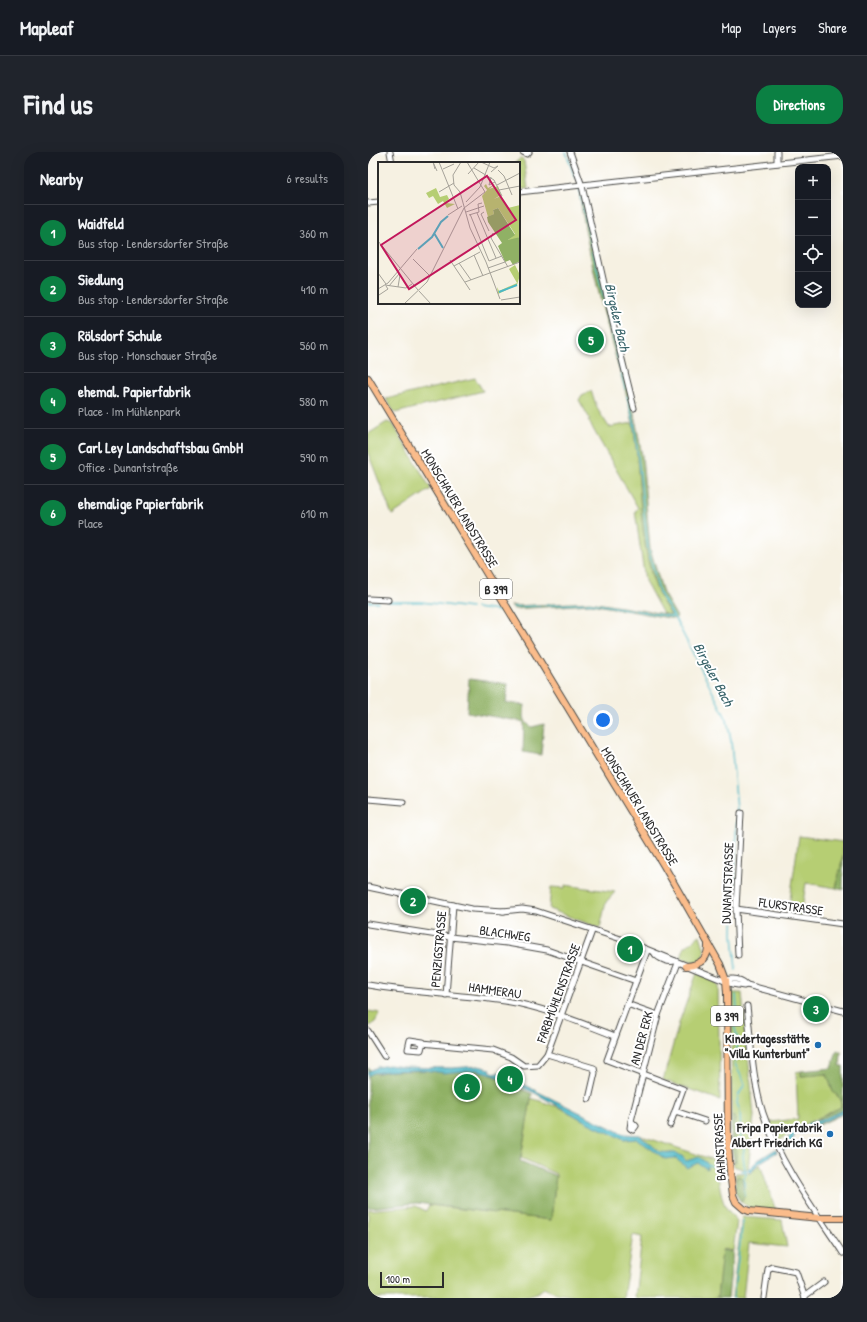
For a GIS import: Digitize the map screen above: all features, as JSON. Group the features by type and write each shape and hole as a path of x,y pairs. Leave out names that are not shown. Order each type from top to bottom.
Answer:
{"main road":[{"name":"MONSCHAUER LANDSTRASSE","path":"368,378 718,958 726,980"},
{"path":"686,966 697,965 704,960 708,953 708,942"},
{"name":"BAHNSTRASSE","path":"726,980 728,1145 733,1195 736,1202 744,1210 819,1218 843,1218"}],"street":[{"path":"390,152 392,162"},
{"path":"522,152 526,154 529,152"},
{"path":"570,152 582,186 611,316 634,408"},
{"path":"777,152 777,163"},
{"path":"520,192 843,156"},
{"path":"368,203 378,202"},
{"path":"368,599 388,600"},
{"path":"368,799 403,802"},
{"name":"DUNANTSTRASSE","path":"738,955 736,909 741,813"},
{"path":"368,887 472,909 506,912 525,910 536,911 606,936 622,940 655,954 667,956 676,962 726,980 733,978 748,985 843,1011"},
{"name":"PENZIGSTRASSE","path":"446,995 453,905"},
{"name":"FLURSTRASSE","path":"736,909 843,924"},
{"name":"BLACHWEG","path":"368,924 540,949 581,961 636,981"},
{"name":"FARBMÜHLENSTRASSE","path":"588,1099 595,1073 594,1068 547,1054 592,930"},
{"path":"647,951 607,1060 683,1089 670,1125"},
{"name":"AN DER ERK","path":"631,1120 658,1015 676,962"},
{"name":"HAMMERAU","path":"368,985 414,993 504,1001 538,1008 561,1015 615,1036"},
{"path":"627,1004 658,1015"},
{"path":"748,1006 758,1095 763,1113 796,1183 843,1253"},
{"path":"368,1032 384,1056"},
{"path":"422,1043 493,1050 528,1067 538,1065 547,1054"},
{"path":"675,1110 705,1121"},
{"path":"764,1298 768,1269 772,1267 796,1272 805,1297 824,1282"}],"green space":[{"path":"521,158 524,161 528,189 520,189 520,162 516,162"},
{"path":"579,191 582,195 633,408 642,455 650,548 663,593 677,617 675,619 591,604 514,609 511,605 590,602 671,615 659,595 651,573 642,524 633,424 596,282 588,246"},
{"path":"475,378 483,391 395,413 386,399"},
{"path":"591,391 598,410 609,427 633,423 639,469 642,519 652,577 672,616 663,614 645,581 635,511 638,508 588,420 590,419 579,400 582,395"},
{"path":"387,422 393,424 431,489 392,515 368,453 368,434"},
{"path":"469,679 508,684 506,703 525,705 525,720 532,727 544,724 541,755 523,752 524,722 467,712"},
{"path":"799,836 843,842 843,856 836,888 806,883 801,916 788,914"},
{"path":"843,856 843,890 836,888"},
{"path":"565,885 615,892 606,902 600,928 549,909 551,887 565,888"},
{"path":"700,935 705,951 701,960 693,962 681,958 684,948"},
{"path":"697,973 715,981 718,986 720,1100 663,1080 680,1020"},
{"path":"732,993 742,993 754,1116 748,1169 742,1169 734,1166 733,1161 734,1162 735,1117 731,1115"},
{"path":"368,1011 380,1013 375,1022 368,1027"},
{"path":"837,1050 841,1052 840,1066 843,1066 843,1114 817,1126 816,1120 841,1107 841,1099 833,1092 827,1074 801,1076 801,1071 832,1068"},
{"path":"368,1068 376,1074 389,1071 474,1070 494,1076 532,1094 520,1161 556,1176 551,1220 417,1203 368,1208"},
{"path":"801,1071 801,1076 827,1074 833,1092 841,1099 841,1107 802,1126 780,1140 770,1122 798,1119 796,1072"},
{"path":"531,1098 558,1107 624,1140 639,1135 714,1160 721,1195 725,1206 737,1221 733,1251 723,1249 717,1298 635,1298 642,1237 633,1235 623,1298 570,1296 544,1288 534,1294 510,1296 499,1294 495,1298 368,1298 368,1210 416,1206 426,1211 429,1205 551,1220 556,1174 521,1158"},
{"path":"731,1115 735,1117 736,1162 734,1162 731,1145"},
{"path":"760,1164 776,1211 750,1208 741,1202 745,1195 744,1187 738,1176 734,1181 736,1173 751,1173"},
{"path":"738,1176 742,1177 745,1195 741,1202 735,1189 735,1183"},
{"path":"742,1217 782,1220 787,1247 749,1243 743,1298 732,1298"},
{"path":"722,1250 733,1252 728,1298 717,1298"}],"water":[{"path":"389,1065 402,1067 452,1068 478,1066 491,1069 490,1071 497,1074 498,1072 623,1134 640,1135 660,1152 675,1153 682,1156 686,1161 699,1157 707,1163 707,1169 698,1163 687,1168 675,1158 665,1159 637,1139 624,1140 586,1122 535,1093 489,1073 477,1070 444,1073 423,1070 389,1071 373,1073 368,1076 368,1072 377,1067"},
{"path":"843,1110 843,1113 811,1127 804,1133 795,1134 790,1146 783,1150 781,1145 796,1128 802,1129 809,1123 821,1120"},
{"path":"776,1149 777,1152 759,1163 750,1173 748,1170 758,1160"}],"waterway":[{"name":"Birgeler Bach","path":"566,152 575,178"},
{"name":"Birgeler Bach","path":"579,190 582,205"},
{"name":"Birgeler Bach","path":"583,208 592,247"},
{"name":"Birgeler Bach","path":"593,251 625,389"},
{"name":"Birgeler Bach","path":"627,396 634,422 648,548 659,592 678,624 727,720 731,741 737,810 733,934 736,970"},
{"path":"368,602 378,602"},
{"path":"388,602 421,602 471,608"},
{"path":"513,607 591,603 673,617"},
{"path":"476,608 504,612"},
{"name":"Birgeler Bach","path":"736,995 737,1011 734,1025 738,1040 735,1064 745,1084 738,1096 737,1103 740,1111 741,1142 744,1149 743,1156 746,1175 744,1178 745,1196"},
{"path":"706,1165 727,1169"},
{"name":"Birgeler Bach","path":"741,1171 750,1170"},
{"name":"Birgeler Bach","path":"733,1298 743,1220"}],"place":[{"name":"Carl Ley Landschaftsbau GmbH","path":"591,340"},
{"name":"Siedlung","path":"413,901"},
{"name":"Waidfeld","path":"630,949"},
{"name":"Rölsdorf Schule","path":"816,1009"},
{"name":"Kindertagesstätte \"Villa Kunterbunt\"","path":"818,1045"},
{"name":"ehemal. Papierfabrik","path":"510,1079"},
{"name":"ehemalige Papierfabrik","path":"467,1087"},
{"name":"Fripa Papierfabrik Albert Friedrich KG","path":"830,1134"}]}
